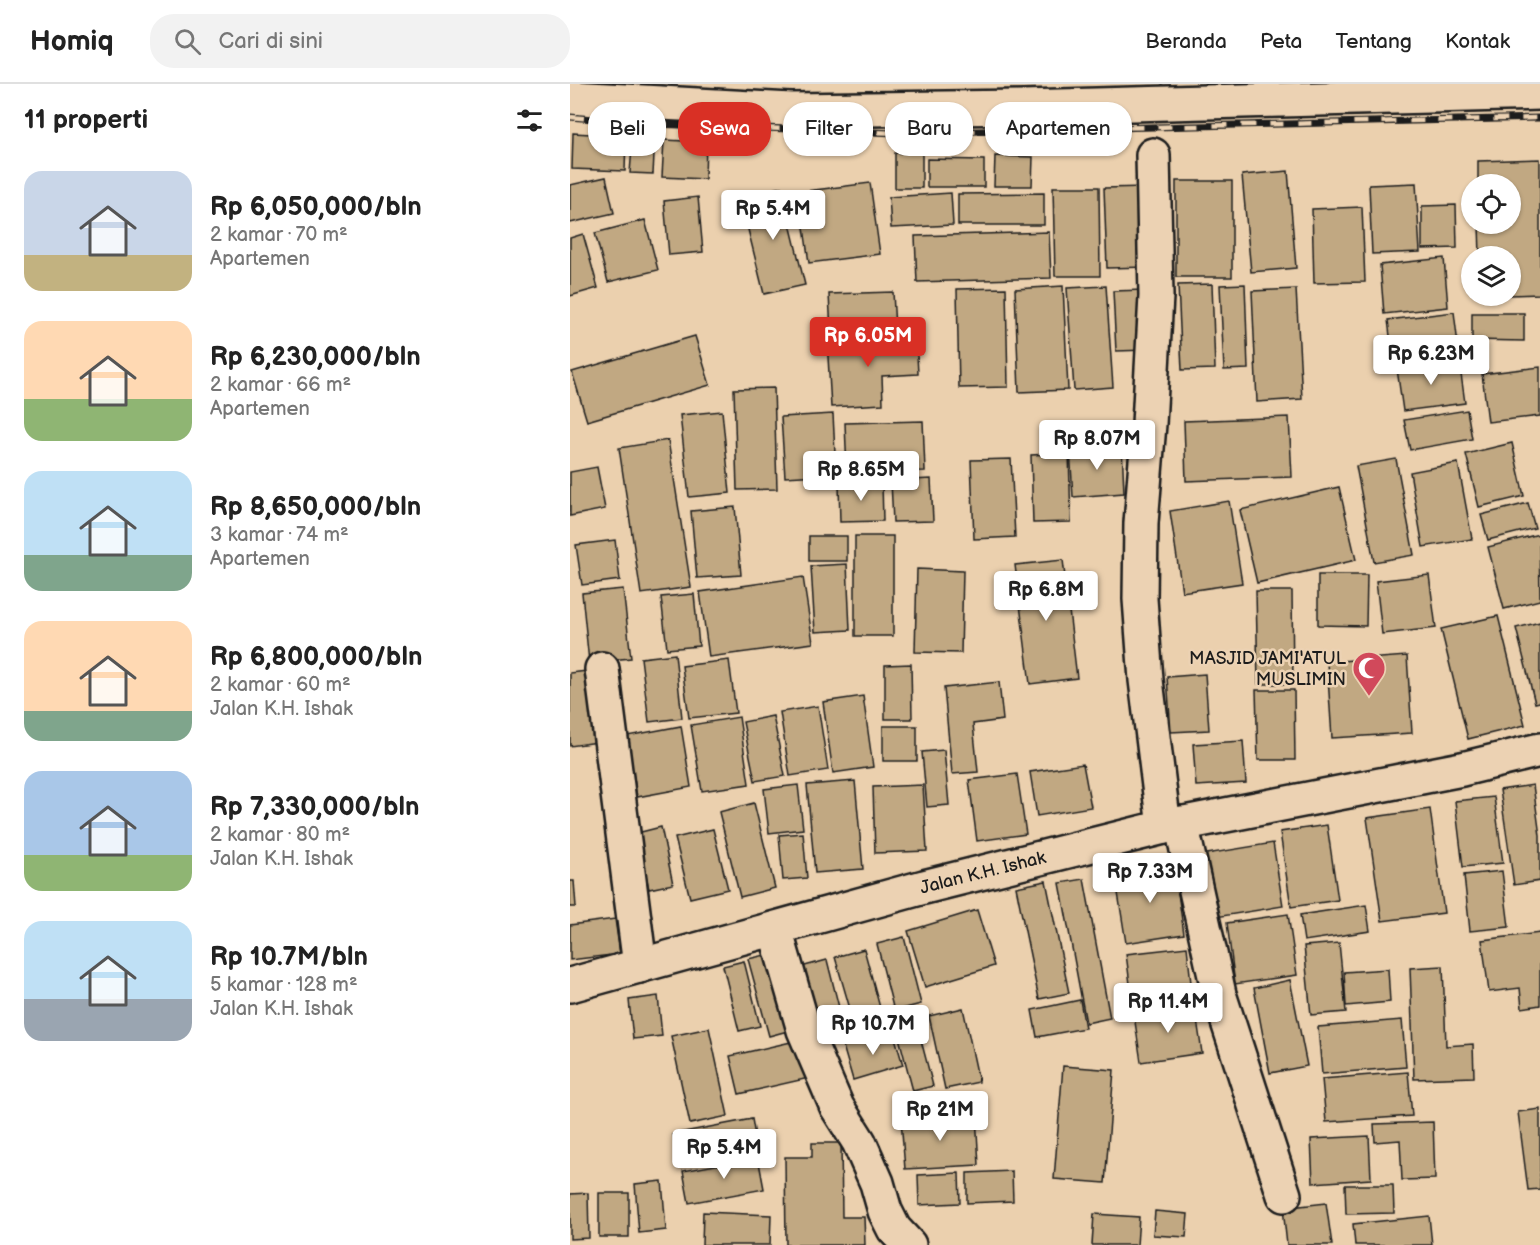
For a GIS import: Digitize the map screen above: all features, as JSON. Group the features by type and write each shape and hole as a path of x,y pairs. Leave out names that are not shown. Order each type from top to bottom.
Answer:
{"street":[{"path":"570,98 791,110 1023,107 1540,93"},
{"path":"1153,155 1156,296 1141,523 1140,599 1146,680 1173,825 1219,994 1284,1195"},
{"path":"602,669 640,966"},
{"name":"Jalan K.H. Ishak","path":"570,985 924,887 1173,825 1462,769 1540,750"},
{"path":"775,928 804,1030 837,1107 859,1142 877,1183 885,1211 894,1229 909,1245"}],"building":[{"path":"573,133 588,134 588,156 625,156 625,171 572,169"},
{"path":"666,140 678,141 678,156 706,156 705,179 662,177"},
{"path":"631,156 654,156 653,174 630,173"},
{"path":"895,156 922,156 922,188 895,188"},
{"path":"995,156 1033,157 1032,186 994,186"},
{"path":"927,159 984,160 984,187 927,187"},
{"path":"1540,159 1540,294 1521,295 1521,246 1480,246 1479,234 1521,234 1521,174 1478,174 1478,161"},
{"path":"1288,171 1296,268 1251,272 1242,175"},
{"path":"606,177 614,213 570,223 570,185"},
{"path":"1176,181 1232,181 1232,277 1176,277"},
{"path":"870,183 880,254 809,263 799,192"},
{"path":"1416,183 1420,252 1372,254 1369,185"},
{"path":"781,187 805,285 764,294 740,197"},
{"path":"1053,187 1099,187 1100,276 1055,276"},
{"path":"1146,187 1148,267 1107,268 1104,188"},
{"path":"951,193 953,225 891,228 889,197"},
{"path":"1044,193 1044,225 958,225 958,194"},
{"path":"698,197 703,252 669,255 664,201"},
{"path":"1456,205 1457,248 1422,249 1422,206"},
{"path":"1362,207 1365,282 1314,283 1312,209"},
{"path":"645,220 658,270 608,282 595,233"},
{"path":"1049,232 1051,278 917,282 915,236"},
{"path":"583,234 598,288 570,296 570,238"},
{"path":"1444,258 1448,307 1384,314 1380,265"},
{"path":"1212,284 1215,369 1182,370 1178,285"},
{"path":"1245,284 1248,369 1224,370 1220,285"},
{"path":"1063,286 1068,390 1019,392 1015,289"},
{"path":"1106,286 1113,387 1074,390 1067,288"},
{"path":"1006,288 1008,387 959,388 957,289"},
{"path":"1296,289 1302,399 1257,402 1252,291"},
{"path":"1144,290 1147,350 1116,351 1113,291"},
{"path":"893,292 895,329 831,332 829,294"},
{"path":"1454,312 1459,353 1393,360 1388,320"},
{"path":"1472,313 1524,313 1524,341 1472,340"},
{"path":"695,336 710,385 587,421 572,372"},
{"path":"916,336 918,374 882,376 883,404 831,407 827,340"},
{"path":"1459,360 1465,403 1403,411 1397,369"},
{"path":"1540,367 1540,416 1488,422 1482,374"},
{"path":"774,388 777,489 737,490 734,389"},
{"path":"1467,410 1472,439 1410,450 1404,420"},
{"path":"722,411 730,493 689,497 680,415"},
{"path":"833,414 836,474 785,477 781,417"},
{"path":"1289,417 1292,477 1186,481 1184,421"},
{"path":"923,421 925,471 847,472 845,423"},
{"path":"668,440 691,587 641,594 619,448"},
{"path":"1512,443 1524,496 1479,507 1466,454"},
{"path":"1122,445 1124,493 1073,497 1070,449"},
{"path":"1069,453 1071,522 1033,523 1031,455"},
{"path":"1011,459 1015,537 974,539 971,460"},
{"path":"1396,459 1414,555 1374,562 1356,466"},
{"path":"1458,463 1472,539 1423,547 1410,472"},
{"path":"597,467 605,509 570,516 570,472"},
{"path":"931,479 933,521 893,522 891,481"},
{"path":"882,483 883,521 840,522 839,484"},
{"path":"1339,487 1356,560 1257,583 1240,510"},
{"path":"1229,501 1242,583 1182,592 1170,511"},
{"path":"1528,503 1535,528 1488,540 1481,515"},
{"path":"735,507 741,575 697,578 691,511"},
{"path":"1539,534 1540,600 1504,609 1488,547"},
{"path":"809,536 847,536 847,561 809,561"},
{"path":"855,536 893,536 893,636 855,636"},
{"path":"615,540 620,580 582,585 576,545"},
{"path":"1063,560 1077,678 1030,684 1015,565"},
{"path":"847,564 850,630 815,632 811,566"},
{"path":"917,569 963,571 961,653 915,652"},
{"path":"1318,575 1367,575 1366,626 1318,625"},
{"path":"1429,575 1436,628 1382,634 1376,581"},
{"path":"803,577 813,643 709,657 700,592"},
{"path":"623,589 631,658 589,662 582,593"},
{"path":"1256,591 1292,591 1293,684 1258,684"},
{"path":"694,594 699,646 667,649 661,597"},
{"path":"1498,616 1525,725 1468,739 1441,629"},
{"path":"1540,622 1540,702 1535,703 1516,628"},
{"path":"675,654 682,718 649,722 641,658"},
{"name":"MASJID JAMI'ATUL MUSLIMIN","path":"1407,656 1412,733 1332,738 1327,662"},
{"path":"729,660 736,713 689,718 682,666"},
{"path":"911,664 912,719 885,719 885,665"},
{"path":"596,670 605,741 570,746 570,673"},
{"path":"1205,674 1209,730 1171,732 1167,677"},
{"path":"999,682 1003,720 973,724 978,772 952,774 944,688"},
{"path":"1256,690 1294,690 1295,760 1258,760"},
{"path":"863,696 873,767 833,773 823,702"},
{"path":"818,706 828,770 790,776 780,712"},
{"path":"773,716 785,776 755,781 743,722"},
{"path":"739,717 749,784 702,791 691,725"},
{"path":"681,726 691,787 637,797 627,736"},
{"path":"883,726 917,726 917,761 883,761"},
{"path":"1243,741 1246,783 1196,786 1193,744"},
{"path":"944,750 949,805 927,807 922,752"},
{"path":"1083,764 1091,807 1037,816 1030,772"},
{"path":"1017,774 1026,834 977,841 969,780"},
{"path":"855,781 863,869 815,873 807,785"},
{"path":"798,785 803,829 769,833 764,789"},
{"path":"923,785 927,851 875,853 873,787"},
{"path":"1533,785 1540,836 1540,881 1514,885 1500,790"},
{"path":"1494,797 1503,863 1463,867 1455,801"},
{"path":"754,803 775,888 740,897 719,812"},
{"path":"1430,809 1444,913 1382,921 1367,818"},
{"path":"1327,825 1338,900 1291,907 1280,832"},
{"path":"661,827 673,884 649,889 637,833"},
{"path":"713,829 728,889 690,898 675,838"},
{"path":"803,833 807,878 783,880 779,835"},
{"path":"1273,843 1283,906 1216,917 1206,854"},
{"path":"1174,866 1184,934 1126,943 1115,874"},
{"path":"1502,871 1509,927 1470,931 1464,875"},
{"path":"1084,879 1110,1018 1086,1023 1060,883"},
{"path":"570,881 574,881 576,907 570,907"},
{"path":"1046,881 1069,993 1039,999 1016,887"},
{"path":"1366,905 1370,931 1304,941 1300,915"},
{"path":"977,910 994,966 925,987 908,931"},
{"path":"1288,914 1297,975 1235,984 1227,923"},
{"path":"615,919 620,954 570,960 570,925"},
{"path":"1540,933 1540,1005 1522,1008 1520,988 1489,992 1482,940"},
{"path":"904,937 921,1004 894,1011 877,944"},
{"path":"1339,943 1346,1012 1311,1015 1304,946"},
{"path":"1187,947 1192,992 1132,999 1126,954"},
{"path":"864,949 885,1026 857,1033 835,957"},
{"path":"774,953 795,1029 769,1036 748,959"},
{"path":"827,960 846,1035 821,1042 801,967"},
{"path":"744,961 760,1026 739,1031 723,966"},
{"path":"1443,966 1446,1046 1473,1044 1474,1077 1414,1079 1410,968"},
{"path":"1388,969 1390,1002 1346,1006 1344,972"},
{"path":"1290,980 1307,1066 1270,1073 1254,988"},
{"path":"658,996 662,1036 633,1039 629,1000"},
{"path":"1080,1000 1085,1028 1037,1037 1032,1010"},
{"path":"1195,1006 1202,1053 1141,1062 1134,1015"},
{"path":"963,1008 979,1082 945,1089 929,1016"},
{"path":"1402,1020 1406,1067 1322,1074 1318,1027"},
{"path":"917,1025 933,1086 913,1091 897,1030"},
{"path":"709,1028 728,1116 690,1124 671,1036"},
{"path":"893,1031 903,1065 853,1080 843,1046"},
{"path":"800,1040 809,1078 739,1094 730,1056"},
{"path":"1063,1066 1114,1070 1105,1183 1054,1179"},
{"path":"1408,1072 1412,1116 1326,1122 1322,1079"},
{"path":"1540,1109 1540,1189 1528,1190 1518,1112"},
{"path":"976,1116 979,1165 905,1169 901,1120"},
{"path":"752,1119 758,1153 679,1167 673,1134"},
{"path":"1433,1122 1435,1179 1402,1180 1400,1140 1375,1142 1374,1124"},
{"path":"1369,1136 1371,1179 1313,1183 1311,1139"},
{"path":"812,1143 841,1143 842,1217 864,1217 865,1245 786,1245 785,1157 812,1157"},
{"path":"758,1157 764,1189 689,1203 683,1171"},
{"path":"1012,1171 1013,1201 967,1203 967,1173"},
{"path":"959,1173 960,1203 919,1205 918,1175"},
{"path":"662,1181 666,1230 639,1233 635,1184"},
{"path":"1345,1185 1393,1185 1394,1213 1346,1214"},
{"path":"588,1193 589,1238 570,1239 570,1194"},
{"path":"599,1193 629,1193 629,1237 599,1237"},
{"path":"1326,1203 1332,1245 1287,1245 1283,1208"},
{"path":"1155,1211 1188,1214 1186,1237 1153,1235"},
{"path":"703,1212 771,1215 770,1245 702,1245"},
{"path":"1094,1214 1139,1217 1137,1245 1092,1245"},
{"path":"1429,1216 1432,1245 1355,1245 1353,1224"}],"railway":[{"path":"570,117 652,124 897,133 1540,118"}],"place":[{"name":"MASJID JAMI'ATUL MUSLIMIN","path":"1369,697"}]}
